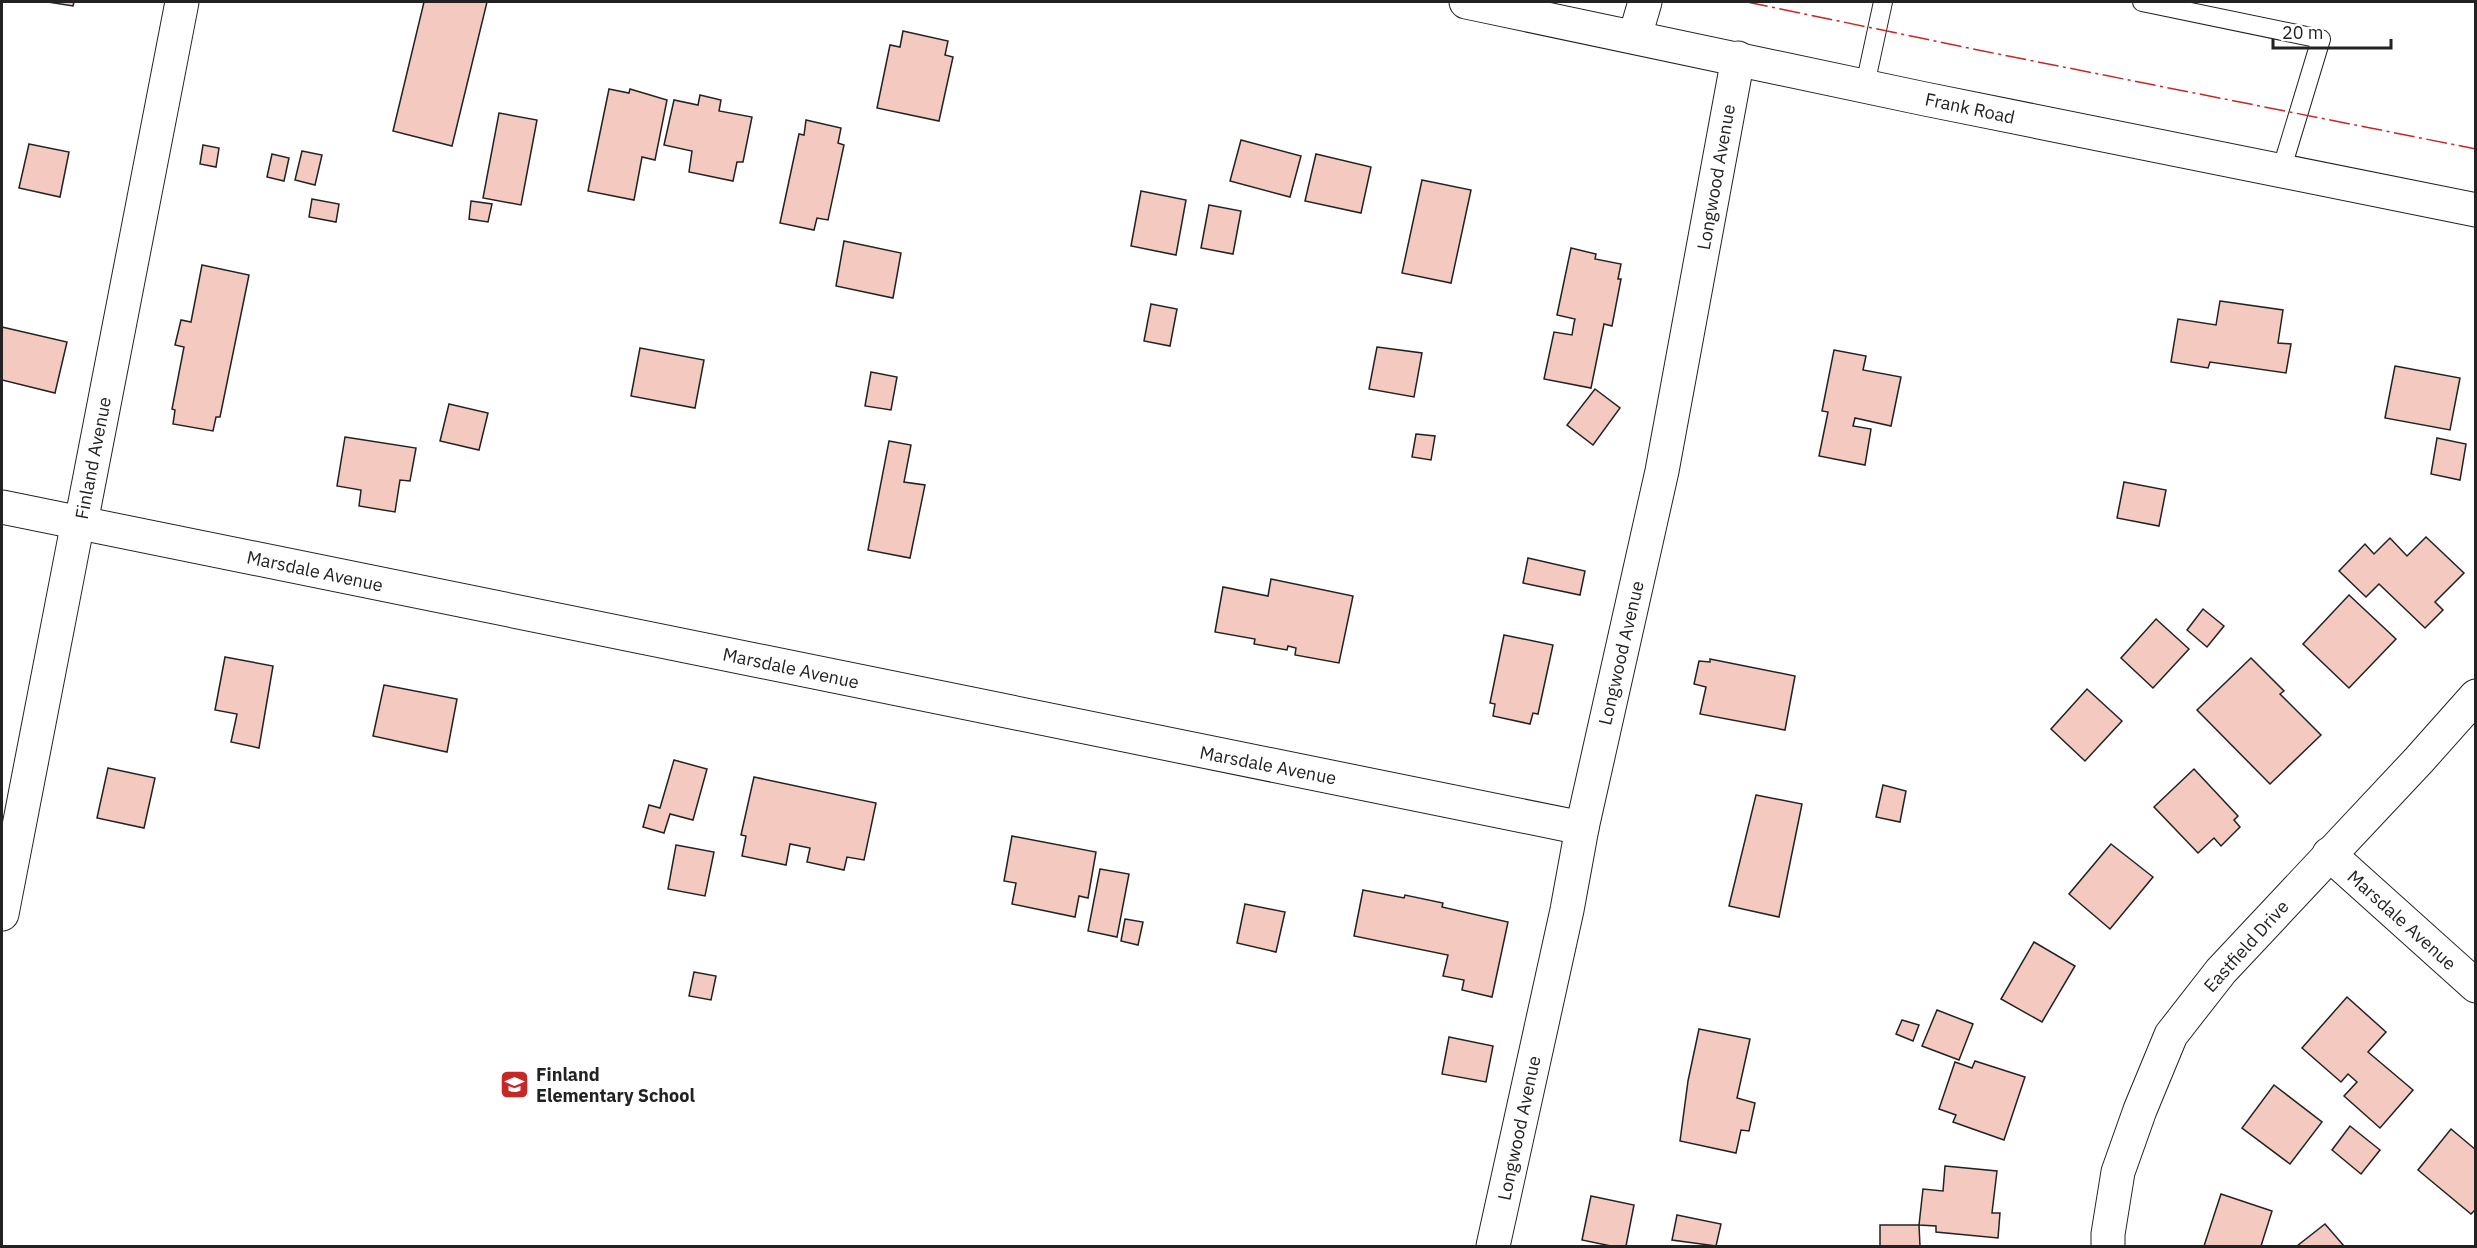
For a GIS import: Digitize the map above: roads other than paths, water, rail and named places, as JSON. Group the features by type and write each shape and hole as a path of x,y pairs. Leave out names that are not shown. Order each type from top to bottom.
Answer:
{"street":[{"name":"Finland Avenue","path":"2,914 182,2"},
{"name":"Frank Road","path":"1466,2 2475,210"},
{"path":"1635,36 1645,2"},
{"name":"Longwood Avenue","path":"1493,1246 1568,910 1582,828 1662,471 1738,58"},
{"name":"Marsdale Avenue","path":"2,507 1582,828"},
{"name":"Eastfield Drive","path":"2108,1246 2118,1172 2140,1110 2171,1035 2221,971 2420,760 2475,696"},
{"name":"Marsdale Avenue","path":"2330,854 2475,986"}],"lane":[{"path":"1865,85 1883,2"},
{"path":"2142,2 2321,39 2280,171"}],"place":[{"name":"Finland Elementary School","path":"515,1084"}]}
